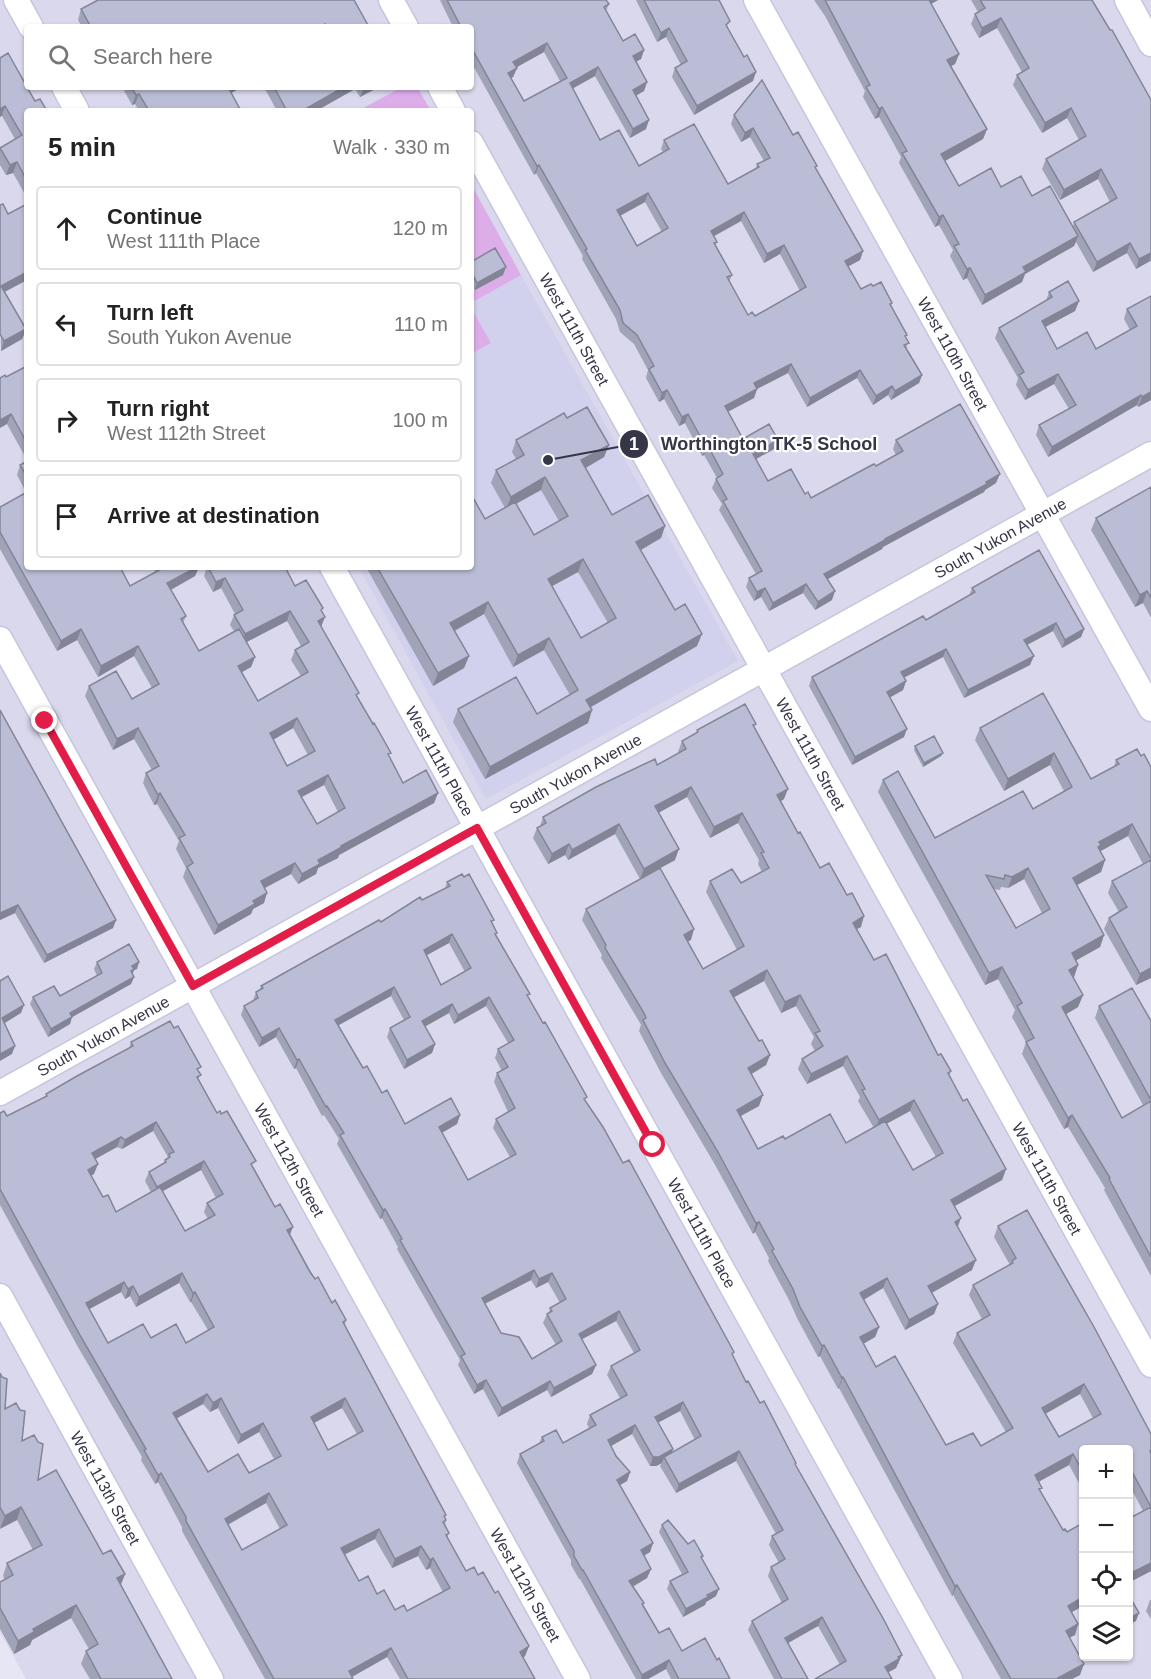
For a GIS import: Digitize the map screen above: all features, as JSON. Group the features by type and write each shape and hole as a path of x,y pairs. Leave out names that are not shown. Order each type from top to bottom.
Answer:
{"street":[{"path":"16,0 29,24"},
{"path":"391,0 404,24"},
{"name":"West 110th Street","path":"756,0 1151,709"},
{"path":"1127,0 1151,44"},
{"path":"66,90 76,108"},
{"path":"442,90 451,108"},
{"name":"West 111th Street","path":"474,148 1151,1365"},
{"name":"South Yukon Avenue","path":"0,1093 1151,454"},
{"name":"West 111th Place","path":"334,570 950,1679"},
{"name":"West 112th Street","path":"0,639 578,1679"},
{"name":"West 113th Street","path":"0,1296 211,1679"}],"shaded area":[{"path":"0,0 1151,0 1151,1679 26,1679 0,1632"},
{"path":"396,90 419,90 429,108 364,108"},
{"path":"474,189 521,275 474,301"},
{"path":"521,275 738,661 486,799 361,570 474,570 474,352 491,343 474,312 474,301"},
{"path":"474,312 491,343 474,352"}],"building":[{"path":"98,0 354,0 367,24 89,24 81,9"},
{"path":"447,0 606,0 609,4 604,7 623,41 635,34 644,50 633,56 647,82 633,90 649,120 633,129 598,67 570,83 600,140 619,130 639,166 669,149 664,140 694,124 728,184 759,167 757,164 770,158 753,128 745,133 734,115 762,80 793,135 798,132 817,166 815,167 863,251 845,261 861,289 881,282 907,335 905,336 909,343 904,345 922,375 895,391 892,386 876,396 860,370 810,398 791,364 754,383 757,389 725,406 743,439 769,424 778,440 753,454 768,481 791,469 805,494 808,492 811,498 903,451 896,440 960,404 1000,474 986,482 987,484 824,574 835,591 818,602 806,584 773,603 765,588 757,592 749,578 762,571 723,501 727,499 716,479 723,474 708,446 706,447 688,414 682,417 667,390 662,393 649,369 654,366 637,335 623,323 620,310 585,250 587,249 539,165 537,166 474,52 474,24 459,24","holes":["547,43 567,78 524,101 508,73 517,68 513,62","648,193 668,228 637,246 617,210","744,212 767,254 784,245 806,287 755,316 752,312 748,315 727,277 732,275 714,243 717,242 711,231"]},
{"path":"644,0 719,0 730,21 726,25 744,57 747,55 756,72 697,106 675,68 687,61 669,28 661,33"},
{"path":"825,0 929,0 959,54 947,60 987,129 941,154 959,186 991,168 1001,187 1021,176 1032,196 1050,186 1078,236 1023,267 1026,272 985,295 954,246 959,244 943,215 939,217 902,153 907,151 882,107 879,109 866,87 870,85"},
{"path":"980,0 1092,0 1112,30 1151,100 1151,253 1139,259 1130,243 1097,262 1074,222 1117,198 1101,169 1064,190 1046,159 1086,136 1071,108 1045,123 1017,75 1029,68 1001,18 982,28 975,14 985,8"},
{"path":"8,53 24,81 24,90 29,90 35,101 40,99 45,108 24,108 24,175 17,162 10,165 0,148 22,135 5,106 0,109 0,58"},
{"path":"133,90 230,90 239,108 147,108 139,94 136,95"},
{"path":"276,90 339,90 307,108 285,108"},
{"path":"3,204 8,214 24,206 24,274 1,286 24,326 24,330 4,341 0,334 0,205"},
{"path":"495,248 506,267 477,283 474,277 474,260"},
{"path":"1068,281 1079,301 1042,321 1057,349 1087,332 1096,349 1137,326 1127,309 1151,296 1151,392 1142,397 1141,395 1052,447 1039,425 1076,405 1058,374 1028,390 1019,375 1024,372 999,328 1052,297 1049,292"},
{"path":"24,368 24,438 11,414 0,420 0,378 5,375 6,377"},
{"path":"587,407 609,445 581,460 612,515 648,495 665,526 636,542 675,610 685,604 702,634 586,700 592,710 490,767 458,709 516,677 537,714 578,690 549,638 518,655 488,602 450,623 469,656 438,673 379,570 474,570 474,499 485,519 515,502 534,535 568,516 545,477 511,497 496,470 524,455 516,440 564,413 567,418","holes":["583,559 616,618 581,638 548,579"]},
{"path":"1151,487 1151,598 1147,591 1140,595 1096,518"},
{"path":"24,494 24,570 122,570 130,586 159,570 191,570 167,583 186,616 181,619 199,651 239,629 255,657 238,666 258,701 308,672 295,650 309,642 290,611 245,634 234,615 243,610 225,578 216,582 210,570 287,570 295,586 306,580 323,608 321,610 325,617 318,621 359,693 356,695 391,753 388,754 403,783 426,770 438,793 341,846 318,860 320,864 302,874 295,863 261,881 267,893 253,901 255,904 218,925 187,867 193,863 179,838 185,835 146,773 159,766 138,728 117,739 89,686 116,671 132,699 159,684 138,646 101,666 81,629 61,641 0,532 0,507","holes":["297,718 315,751 287,766 270,733","328,775 345,808 317,824 298,791"]},
{"path":"1039,550 1084,629 1065,640 1056,623 1024,640 1034,656 968,690 946,649 901,672 906,681 887,692 907,729 855,757 812,677 923,616 926,620 975,592 972,588"},
{"path":"1043,693 1091,779 1119,764 1116,760 1137,749 1141,756 1144,754 1151,767 1151,859 1132,824 1099,842 1101,845 1098,847 1105,860 1073,878 1104,935 1072,953 1078,965 1069,970 1083,995 1062,1007 1122,1118 1151,1101 1151,1257 1110,1178 1072,1115 1068,1118 1026,1042 1034,1038 1017,1006 1022,1003 1002,967 989,973 883,780 898,771 935,838 1023,791 1033,809 1072,787 1054,753 1008,779 980,728","holes":["1028,868 1050,909 1016,928 986,875 1004,879 1005,875 1012,877"]},
{"path":"745,704 756,724 753,725 788,789 777,795 798,833 800,832 820,868 829,863 847,895 852,893 864,916 853,923 874,960 886,954 938,1055 941,1054 951,1071 948,1073 963,1101 967,1099 1006,1169 951,1200 961,1218 955,1222 976,1260 928,1286 938,1304 909,1320 887,1278 860,1293 879,1327 860,1337 876,1367 895,1356 946,1445 973,1433 981,1446 1013,1428 957,1333 990,1315 973,1285 1013,1263 1012,1261 1016,1258 998,1226 1027,1210 1094,1327 1151,1434 1151,1507 1133,1474 1133,1445 1079,1445 1079,1465 1073,1454 1035,1475 1042,1488 1039,1489 1063,1530 1067,1532 1079,1525 1079,1599 1068,1606 1078,1624 1066,1631 1079,1655 1079,1661 1084,1664 1059,1679 1011,1679 957,1585 955,1586 843,1377 800,1307 759,1222 756,1223 718,1152 665,1063 643,1020 646,1018 644,1013 605,948 606,945 586,909 660,868 694,929 684,935 703,969 744,946 710,881 732,869 741,883 769,868 761,853 764,852 742,813 714,827 691,787 655,806 679,849 644,869 619,824 572,850 569,844 552,854 537,828 546,823 543,817 596,787 655,759 657,765 686,749 682,741 698,732 697,730","holes":["767,970 785,1002 800,995 820,1031 815,1033 823,1046 802,1059 811,1074 847,1056 879,1120 914,1100 943,1153 913,1170 885,1121 846,1143 830,1114 785,1139 783,1136 758,1149 737,1110 763,1095 748,1068 770,1055 762,1040 759,1041 730,991","1084,1384 1101,1414 1059,1437 1042,1408"]},
{"path":"0,710 116,920 47,955 18,905 0,913"},
{"path":"934,736 943,753 924,763 915,746"},
{"path":"1151,860 1151,968 1140,974 1109,918 1127,907 1112,881"},
{"path":"462,874 464,877 469,874 494,920 491,921 497,933 495,934 530,994 527,995 543,1023 545,1022 587,1097 584,1099 623,1163 629,1160 734,1352 732,1354 746,1382 748,1381 760,1403 764,1401 795,1464 902,1655 885,1667 892,1679 815,1679 846,1661 822,1617 785,1638 808,1679 782,1679 752,1621 788,1599 771,1567 785,1559 772,1536 783,1530 739,1451 679,1484 664,1457 701,1436 683,1402 655,1417 673,1449 659,1457 653,1457 635,1425 608,1440 616,1456 630,1472 617,1480 653,1543 641,1550 651,1569 629,1581 644,1603 642,1604 659,1633 669,1628 682,1651 705,1638 730,1679 679,1679 669,1660 642,1675 574,1556 574,1551 520,1454 544,1441 542,1437 556,1430 563,1443 596,1425 590,1415 627,1395 611,1366 640,1350 619,1311 579,1334 596,1365 554,1388 550,1381 502,1408 486,1380 477,1385 461,1356 465,1354 400,1240 402,1239 385,1209 383,1210 340,1135 344,1133 326,1107 299,1059 297,1060 279,1028 262,1038 244,1006 258,998 256,992 263,988 261,986 379,920 381,922 420,897 422,900 450,886 447,882","holes":["452,934 471,968 441,985 424,950","394,987 410,1017 390,1028 407,1060 435,1044 422,1021 452,1004 458,1015 489,997 514,1040 498,1049 508,1067 497,1073 515,1108 496,1119 516,1154 468,1180 439,1127 460,1115 451,1098 405,1124 387,1090 382,1093 367,1066 363,1068 335,1020","534,1270 539,1279 552,1273 566,1299 550,1308 552,1311 547,1314 562,1341 532,1359 519,1337 501,1333 482,1298"]},
{"path":"129,944 139,962 132,966 134,969 131,971 134,977 70,1013 72,1017 51,1029 33,997 54,986 60,996 102,973 97,962"},
{"path":"8,976 24,1005 2,1018 15,1046 0,1054 0,981"},
{"path":"1132,988 1151,1021 1151,1100 1099,1006"},
{"path":"170,1021 174,1028 178,1026 201,1067 197,1069 201,1075 197,1077 217,1113 227,1111 256,1161 251,1164 275,1207 280,1204 293,1227 287,1230 310,1272 315,1279 318,1277 332,1303 335,1300 346,1320 343,1322 446,1515 444,1516 446,1520 443,1522 449,1533 446,1535 466,1571 474,1567 478,1575 483,1572 495,1593 498,1591 529,1646 520,1652 535,1679 408,1679 391,1648 349,1671 353,1679 274,1679 186,1521 186,1517 161,1473 158,1475 144,1450 146,1449 81,1337 0,1189 0,1113 4,1111 7,1116 47,1096 46,1094 133,1046 131,1042","holes":["156,1122 174,1152 169,1154 170,1157 165,1160 166,1162 149,1172 157,1187 204,1161 223,1194 207,1203 215,1215 185,1231 160,1187 116,1212 108,1195 103,1197 88,1170 98,1164 92,1153 121,1137 125,1140","182,1273 214,1327 186,1343 176,1324 151,1338 143,1324 108,1343 86,1303 124,1282 128,1289 133,1286 139,1297","207,1394 213,1403 221,1398 241,1435 263,1423 281,1456 249,1473 238,1454 208,1472 173,1413","345,1398 363,1431 328,1450 311,1417","269,1493 287,1525 242,1550 225,1519","379,1529 395,1559 421,1546 430,1560 433,1558 450,1588 407,1611 404,1605 395,1610 384,1590 377,1594 368,1576 359,1581 341,1548"]},
{"path":"0,1373 7,1379 5,1409 16,1403 20,1410 25,1411 22,1441 34,1435 38,1442 43,1444 38,1480 56,1470 103,1554 111,1550 125,1574 117,1578 172,1679 101,1679 86,1651 98,1644 76,1605 33,1629 34,1632 18,1641 0,1608 0,1582 13,1575 7,1563 42,1545 21,1507 5,1516 0,1507"},
{"path":"1151,1507 1151,1563 1133,1572 1133,1516"},
{"path":"668,1520 688,1544 694,1540 719,1589 686,1609 670,1581 688,1572 662,1525"},
{"path":"1133,1603 1139,1613 1133,1616"}],"place":[{"name":"Worthington TK-5 School","path":"548,460"}],"route":[{"path":"45,721 193,986 477,828 653,1145"}]}
